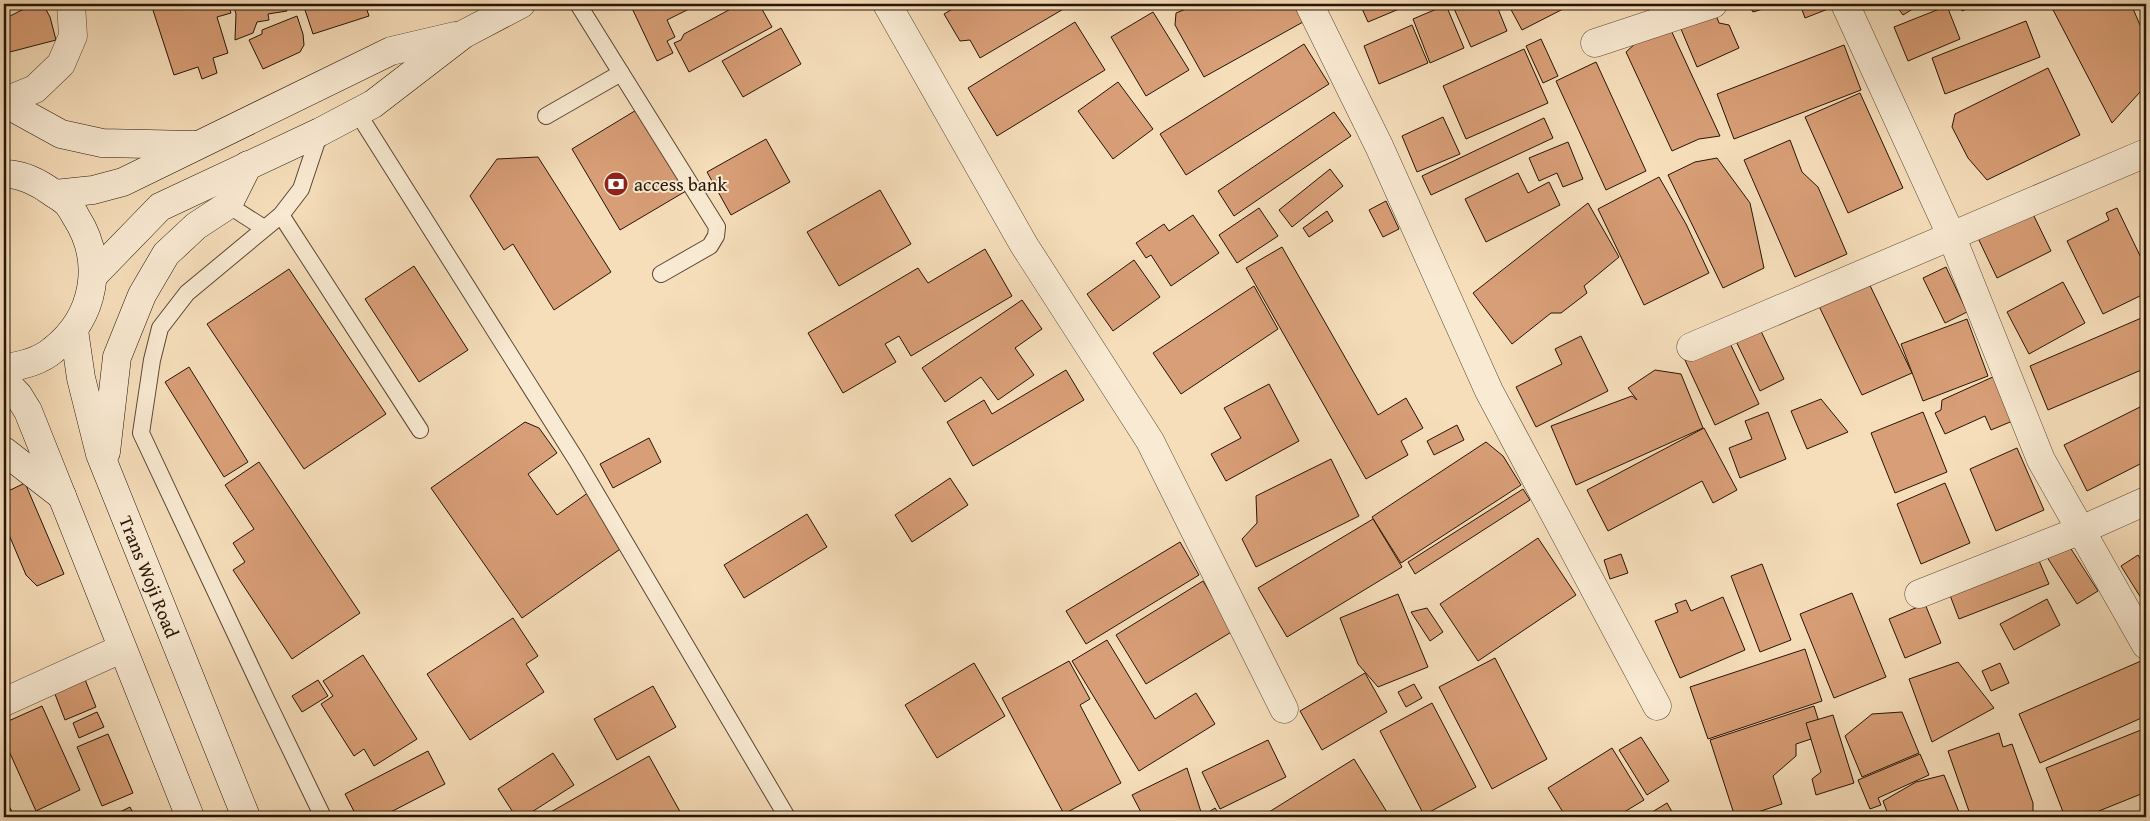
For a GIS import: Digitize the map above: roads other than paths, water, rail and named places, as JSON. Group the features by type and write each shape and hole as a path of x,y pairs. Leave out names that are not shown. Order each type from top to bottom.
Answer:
{"street":[{"path":"72,4 74,36 61,64 35,88 5,100 12,107 61,134 102,143 198,145"},
{"path":"92,276 160,207 320,132 373,104 464,34 521,4"},
{"path":"887,4 1024,245 1150,441 1284,709"},
{"path":"1309,4 1379,146 1489,391 1657,706"},
{"path":"1595,43 1713,4"},
{"path":"1845,4 1951,235 2041,460 2146,645"},
{"path":"55,194 93,190 123,182 391,51 464,34"},
{"path":"1691,347 2146,153"},
{"path":"104,464 117,357 142,295 166,254 196,226 228,205 248,165"},
{"path":"4,368 24,365 52,351 74,330 90,299 94,266 86,233 68,204 41,184 6,172"},
{"name":"Trans Woji Road","path":"74,330 82,378 100,454 246,817"},
{"path":"4,380 18,395 28,411 121,649 190,817"},
{"path":"4,451 62,497"},
{"path":"1919,594 2080,530 2146,501"},
{"path":"4,702 121,649"}],"lane":[{"path":"578,4 717,227 716,236 710,246 661,274"},
{"path":"546,116 621,73"},
{"path":"357,112 577,462 787,817"},
{"path":"320,132 301,188 281,215 187,293 160,328 152,360 141,433 323,817"},
{"path":"228,205 264,228"},
{"path":"281,215 420,430"}],"place":[{"name":"access bank","path":"616,184"}]}
